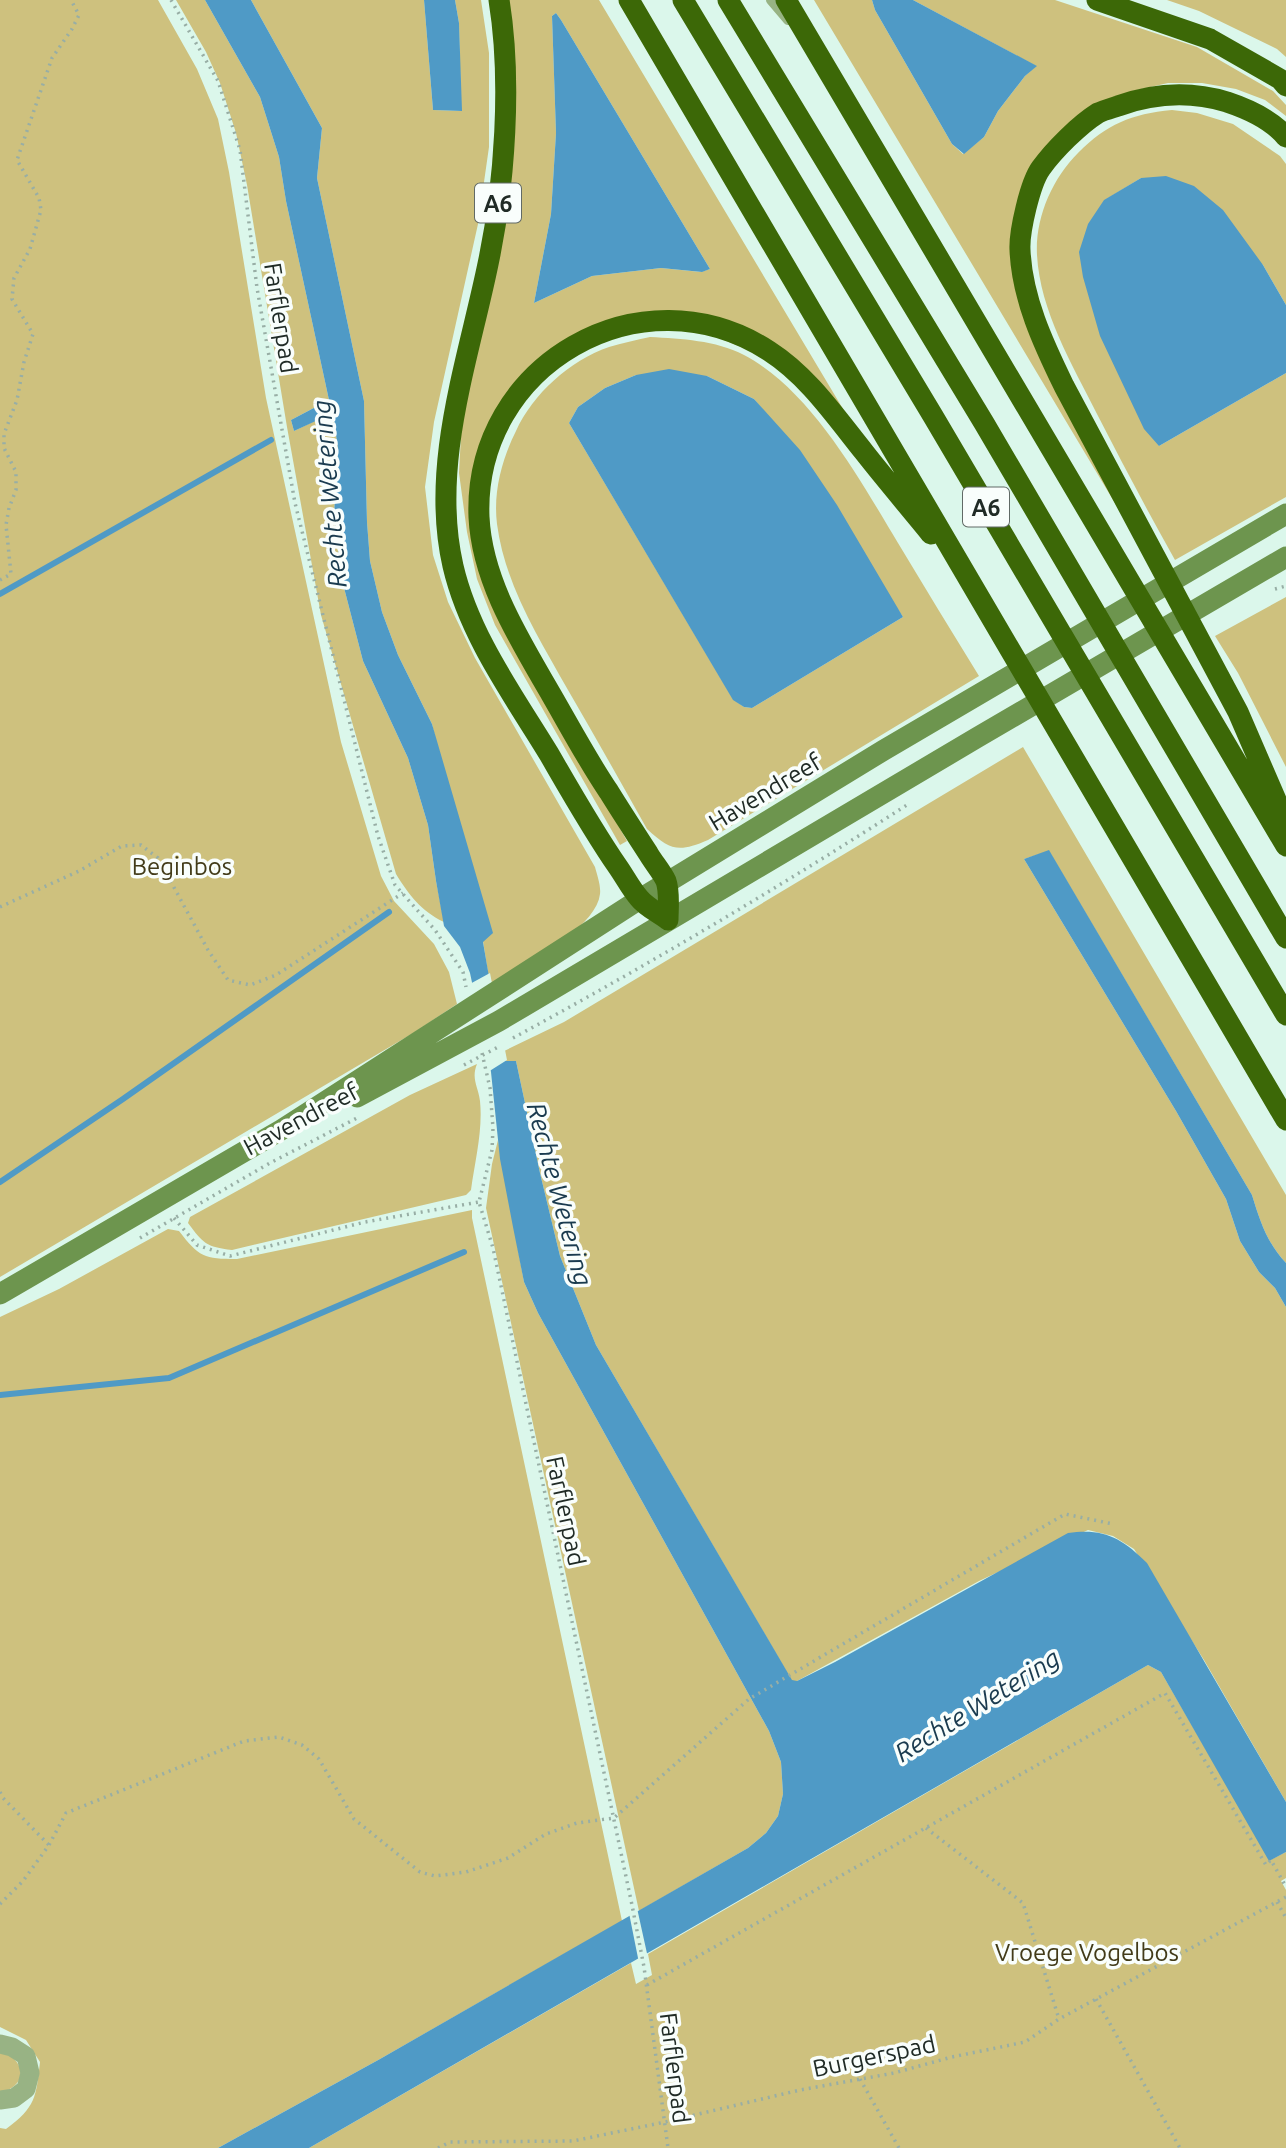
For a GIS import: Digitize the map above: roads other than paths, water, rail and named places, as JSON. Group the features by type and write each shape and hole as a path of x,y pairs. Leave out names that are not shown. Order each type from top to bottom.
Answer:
{"highway":[{"name":"A6","path":"499,0 505,103 500,191 488,263 447,460 447,523 453,566 476,631 602,844 640,899"},
{"name":"A6","path":"629,0 1286,1120"},
{"name":"A6","path":"683,0 933,416 1286,1015"},
{"name":"A6","path":"728,0 984,423 1286,939"},
{"path":"786,0 1286,845"},
{"path":"1097,0 1210,39 1280,79 1286,86"},
{"path":"1286,137 1280,129 1243,107 1209,96 1167,94 1135,100 1099,113 1067,139 1039,170 1026,209 1020,249 1028,301 1063,386 1238,712 1286,823"},
{"name":"A6","path":"667,883 595,771 528,656 502,605 486,561 479,518 482,474 491,440 505,412 522,388 545,365 572,345 603,331 636,323 672,321 705,324 737,334 769,351 798,373 971,581"},
{"path":"667,883 668,920"},
{"path":"640,899 668,920"}],"main road":[{"name":"Havendreef","path":"0,1294 281,1130 640,899 959,705 1286,514"},
{"name":"Havendreef","path":"281,1130 355,1098 499,1021 1286,557"}],"street":[{"path":"0,2044 12,2047 26,2056 30,2073 26,2089 14,2098 0,2100"}],"lane":[{"path":"771,0 815,48"}],"water":[{"name":"Rechte Wetering","path":"205,0 251,0 322,128 317,178 364,401 370,561 382,612 398,655 432,724 493,933 483,942 502,1052 506,1061 516,1061 560,1256 596,1345 792,1680 797,1681 835,1662 1068,1533 1102,1534 1121,1541 1147,1563 1286,1802 1286,1852 1269,1861 1161,1672 1148,1665 309,2148 218,2148 380,2059 748,1848 766,1833 778,1816 783,1794 781,1762 769,1731 538,1313 524,1282 500,1159 491,1072 470,973 460,947 444,926 428,825 408,758 363,661 342,580 334,515 338,449 333,413 294,431 291,420 329,400 279,157 260,97"},
{"path":"424,0 455,0 459,23 462,111 433,110"},
{"path":"872,0 913,0 1037,66 1025,76 998,111 984,137 964,154 952,144 875,10"},
{"path":"556,13 710,269 702,272 661,268 592,276 534,303 551,214 556,133 552,16"},
{"path":"1166,176 1194,186 1223,210 1263,265 1286,305 1286,373 1159,446 1144,429 1100,336 1083,277 1079,252 1088,224 1104,200 1141,178"},
{"path":"669,369 707,376 754,399 800,450 837,505 903,617 752,708 744,707 733,700 569,423 578,407 605,388 636,375"},
{"path":"1049,850 1252,1195 1269,1240 1286,1263 1286,1307 1275,1288 1259,1272 1240,1241 1226,1199 1024,859"}],"waterway":[{"path":"0,594 271,440"},
{"path":"0,1182 389,912"},
{"path":"0,1395 169,1378 464,1252"}],"park label":[{"name":"Beginbos","path":"182,866"},
{"name":"Vroege Vogelbos","path":"1087,1952"}]}
